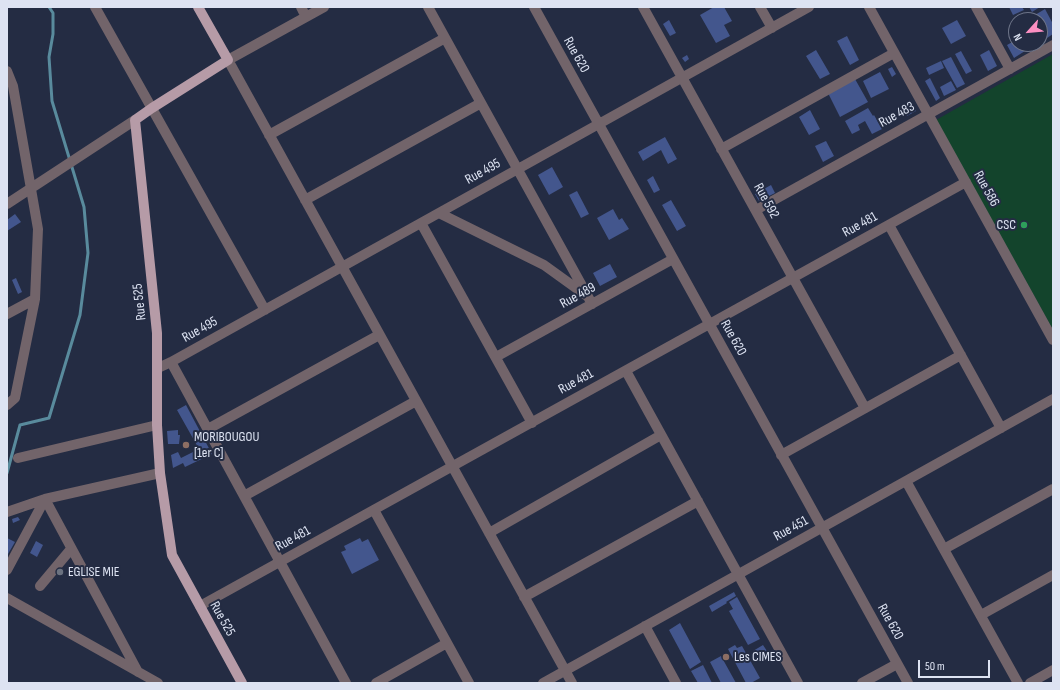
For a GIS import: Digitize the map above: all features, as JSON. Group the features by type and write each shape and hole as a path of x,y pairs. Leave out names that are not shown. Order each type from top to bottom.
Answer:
{"main road":[{"path":"135,120 228,60 198,7"},
{"name":"Rue 525","path":"135,120 157,333 157,425 160,473 172,556 242,683"}],"street":[{"path":"95,7 265,310"},
{"path":"301,7 306,17"},
{"path":"324,7 228,60 572,683"},
{"path":"428,7 590,301"},
{"name":"Rue 620","path":"534,7 908,683"},
{"name":"Rue 592","path":"643,7 865,408"},
{"path":"760,7 772,28"},
{"name":"Rue 495","path":"158,368 809,7"},
{"name":"Rue 586","path":"869,7 1053,340"},
{"path":"976,7 1010,69"},
{"path":"269,135 445,38"},
{"name":"Rue 483","path":"756,210 1053,45"},
{"path":"721,148 894,53"},
{"path":"7,71 13,86 38,229 35,299 15,398 7,405"},
{"path":"305,200 481,103"},
{"path":"7,204 135,120"},
{"name":"Rue 481","path":"200,606 966,182"},
{"path":"439,213 544,265 590,301"},
{"path":"421,223 532,423"},
{"path":"889,225 1001,428"},
{"name":"Rue 489","path":"496,357 590,301 673,259"},
{"path":"7,314 35,299"},
{"path":"208,429 379,334"},
{"path":"781,454 961,355"},
{"path":"171,362 346,683"},
{"path":"626,371 798,683"},
{"name":"Rue 451","path":"543,683 1053,399"},
{"path":"244,496 416,401"},
{"path":"18,458 157,425"},
{"path":"489,533 662,435"},
{"path":"7,512 45,499 160,473"},
{"path":"906,481 1018,683"},
{"path":"944,549 1053,489"},
{"path":"45,499 138,672"},
{"path":"7,570 45,499"},
{"path":"524,597 698,501"},
{"path":"374,510 470,683"},
{"path":"40,586 71,548"},
{"path":"980,615 1053,575"},
{"path":"7,598 158,683"},
{"path":"645,626 676,683"},
{"path":"376,683 447,643"},
{"path":"862,683 897,664"},
{"path":"1030,683 1053,670"}],"green space":[{"name":"CSC","path":"1053,54 1053,330 936,120"}],"building":[{"path":"714,7 724,7 732,21 724,25 730,36 716,43 700,15"},
{"path":"1009,7 1022,7 1024,10 1020,12 1012,12"},
{"path":"1029,7 1040,7 1032,12"},
{"path":"1048,15 1053,24 1053,34 1048,37"},
{"path":"669,20 676,33 670,36 663,24"},
{"path":"957,20 966,36 951,44 942,28"},
{"path":"847,36 859,60 850,65 837,41"},
{"path":"816,50 830,74 820,79 806,56"},
{"path":"989,50 997,66 988,71 980,55"},
{"path":"961,51 972,71 966,74 955,54"},
{"path":"1011,52 1023,52 1014,58"},
{"path":"687,55 689,59 685,62 682,58"},
{"path":"951,57 965,84 957,88 942,61"},
{"path":"941,61 944,68 929,75 926,68"},
{"path":"892,67 896,74 892,77 888,69"},
{"path":"880,72 889,89 871,98 863,81"},
{"path":"930,78 940,98 936,101 925,81"},
{"path":"855,79 868,102 840,117 828,93"},
{"path":"951,81 956,90 944,96 940,87"},
{"path":"913,105 916,111 907,116 904,110"},
{"path":"868,108 882,129 872,134 865,121 858,125 860,130 852,134 845,121"},
{"path":"810,110 820,129 809,135 799,117"},
{"path":"665,137 677,159 668,164 661,150 643,161 638,152"},
{"path":"826,141 834,156 823,162 815,146"},
{"path":"552,167 563,187 549,195 538,175"},
{"path":"653,176 660,190 654,193 647,180"},
{"path":"771,185 775,193 759,201 755,194"},
{"path":"577,191 589,214 581,218 569,195"},
{"path":"671,200 686,226 677,231 662,205"},
{"path":"613,209 619,220 622,218 629,229 609,240 597,218"},
{"path":"15,214 21,222 7,231 7,220"},
{"path":"610,264 617,277 600,286 593,273"},
{"path":"16,278 22,292 18,294 12,280"},
{"path":"186,405 212,454 185,467 183,463 173,468 171,455 178,452 181,458 199,449 177,410"},
{"path":"178,430 178,435 180,435 179,444 168,444 167,431"},
{"path":"18,517 20,520 13,523 12,519"},
{"path":"7,538 15,542 8,554 7,554"},
{"path":"360,538 362,542 368,539 379,560 352,574 341,552 346,550 344,546"},
{"path":"36,541 43,545 37,557 30,553"},
{"path":"734,592 736,596 712,612 709,606"},
{"path":"737,597 760,639 748,645 729,611 733,609 729,602"},
{"path":"680,623 701,662 690,669 669,630"},
{"path":"735,645 737,648 742,646 760,678 751,683 746,683 728,649"},
{"path":"763,645 767,651 757,657 753,651"},
{"path":"721,656 736,683 721,683 710,662"},
{"path":"703,665 712,683 698,683 691,671"}],"waterway":[{"path":"7,473 20,425 49,418 80,315 88,253 84,207 52,101 49,57 53,34 53,13 49,7"}],"place":[{"name":"CSC","path":"1024,225"},
{"name":"MORIBOUGOU [1er C]","path":"186,445"},
{"name":"EGLISE MIE","path":"60,572"},
{"name":"Les CIMES","path":"726,657"}]}
